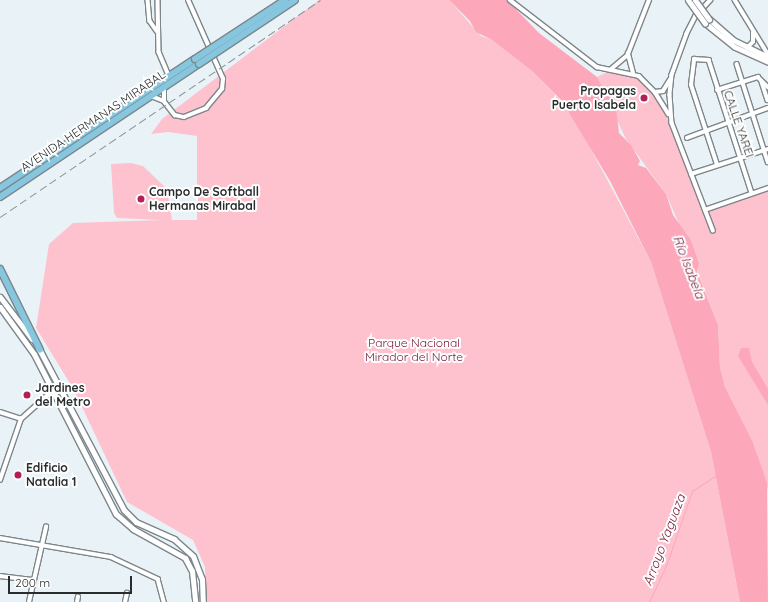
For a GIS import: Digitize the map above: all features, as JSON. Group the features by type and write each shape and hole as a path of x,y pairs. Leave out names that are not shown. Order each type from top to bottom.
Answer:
{"main road":[{"path":"197,62 285,0"},
{"path":"197,62 294,0"},
{"name":"AVENIDA HERMANAS MIRABAL","path":"0,188 169,76 197,62"},
{"name":"AVENIDA HERMANAS MIRABAL","path":"0,197 151,96 197,62"},
{"path":"0,269 40,350"}],"street":[{"path":"148,0 150,21 157,31"},
{"path":"158,0 157,31 160,56 169,76"},
{"path":"151,96 164,101 175,116 192,116 213,103 222,89 223,79 188,0"},
{"path":"510,0 597,67 609,71 633,73"},
{"path":"609,71 628,54 649,0"},
{"path":"688,0 707,21 735,47 768,62"},
{"path":"695,0 707,21 748,48 768,55"},
{"path":"655,92 666,87 696,16 711,0"},
{"path":"735,0 768,55"},
{"path":"748,48 754,42 753,32"},
{"path":"628,54 633,73 655,92 670,115 713,230"},
{"name":"CALLE YAREI","path":"706,130 691,85 691,64 694,59 709,60 717,90 752,193"},
{"path":"737,64 752,113 766,149 768,162"},
{"path":"670,115 672,75"},
{"path":"717,90 758,77 768,87"},
{"path":"762,80 768,100"},
{"path":"164,87 164,101"},
{"path":"687,138 768,108"},
{"path":"706,130 717,165"},
{"path":"691,174 766,149"},
{"path":"705,210 768,188"},
{"path":"0,297 40,350 124,510 136,522 181,544 193,556 202,579 203,602"},
{"path":"0,307 26,342 53,390 116,514 133,529 185,558 192,571 195,602"},
{"path":"0,478 21,419 59,385"},
{"path":"0,412 21,419"},
{"path":"29,602 46,527"},
{"path":"157,542 160,533"},
{"path":"0,538 107,556 153,576 162,584 164,602"},
{"path":"0,576 34,580"},
{"path":"126,602 127,593"},
{"path":"77,602 78,597"}],"green space":[{"name":"Parque Nacional Mirador del Norte","path":"319,0 449,0 481,36 492,40 532,71 570,110 651,262 711,452 740,602 206,602 205,567 193,540 127,502 74,390 36,328 49,244 73,223 162,220 117,218 114,213 111,164 131,163 143,166 167,189 172,220 197,220 197,136 168,132 151,134 162,119"},
{"path":"609,71 633,73 655,92 670,115 705,210 768,188 768,490 754,444 725,387 720,367 718,325 696,267 699,263 691,240 680,226 666,194 626,139 617,120 615,98 601,88 597,77"}],"water":[{"name":"Río Isabela","path":"449,0 507,0 539,33 597,77 606,94 615,98 619,133 631,145 640,161 638,165 646,168 666,194 673,215 691,240 699,263 697,271 718,325 720,367 725,387 753,442 767,483 768,602 740,602 711,452 651,262 610,181 562,101 532,71 492,40 476,32 470,21"},
{"path":"741,348 749,348 752,362 768,389 768,405 738,356"}],"waterway":[{"name":"Arroyo Yaguaza","path":"649,602 666,566 692,491 717,475"}],"railway":[{"path":"0,217 321,0"}],"place":[{"name":"Propagas Puerto Isabela","path":"644,98"},
{"name":"Campo De Softball Hermanas Mirabal","path":"141,199"},
{"name":"Jardines del Metro","path":"27,395"},
{"name":"Edificio Natalia 1","path":"18,475"}]}
